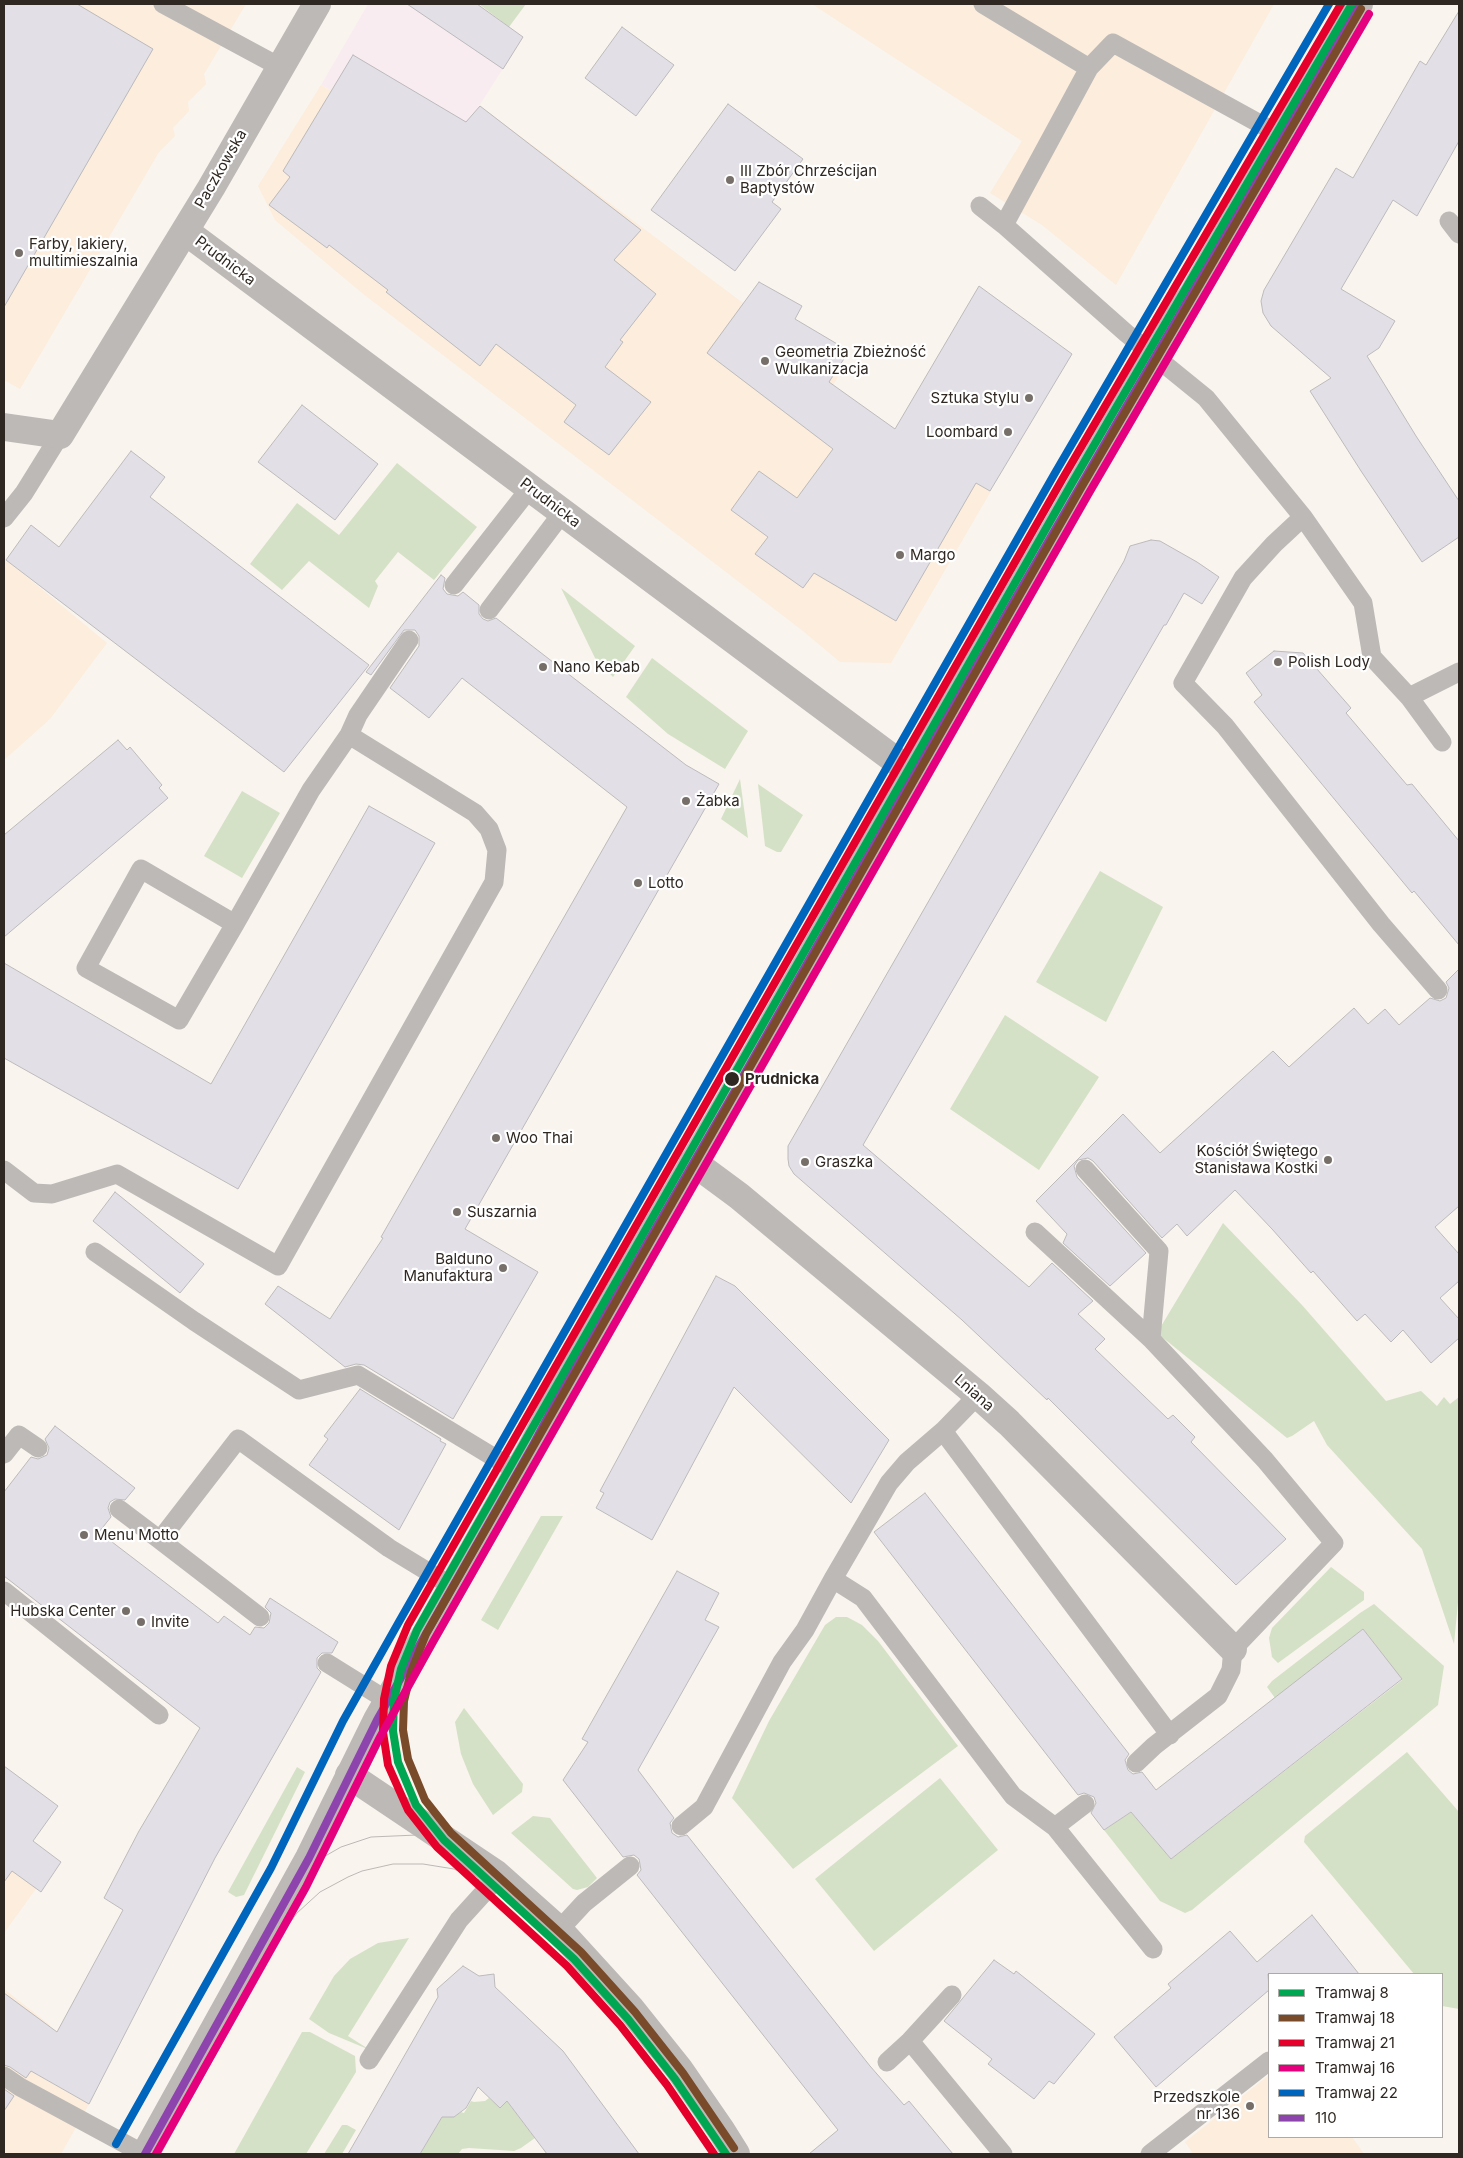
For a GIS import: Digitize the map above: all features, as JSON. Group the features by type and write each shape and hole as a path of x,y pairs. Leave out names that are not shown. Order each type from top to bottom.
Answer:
{"street":[{"name":"Paczkowska","path":"60,435 185,231 317,4"},
{"path":"145,2154 309,1858 349,1775 388,1701 518,1472 558,1397 898,800 915,776 934,739 1359,4"},
{"name":"Prudnicka","path":"185,231 915,776"},
{"path":"4,427 60,435"},
{"name":"Lniana","path":"693,1162 739,1196 978,1395 1009,1423 1233,1649"},
{"path":"349,1775 498,1876 559,1930 632,2009 679,2069 736,2154"}],"lane":[{"path":"162,4 280,66"},
{"path":"983,4 1089,68"},
{"path":"1004,225 1089,68 1112,43 1282,136"},
{"path":"980,206 1126,333 1206,398 1303,517 1363,603 1372,657 1409,698 1442,742"},
{"path":"4,518 24,493 60,435"},
{"path":"454,585 530,488"},
{"path":"489,610 563,512"},
{"path":"1303,517 1274,544 1244,578 1183,683 1225,726 1381,924 1438,990"},
{"path":"235,924 141,869 86,968 179,1020 235,924 311,790 349,735 358,715 409,640"},
{"path":"1409,698 1459,672"},
{"path":"4,1170 34,1193 52,1194 117,1174 278,1266 494,882 497,866 496,850 489,829 475,813 349,735"},
{"path":"1085,1169 1159,1251 1151,1339"},
{"path":"1035,1232 1151,1339 1265,1460 1334,1543 1233,1649 1231,1670 1218,1696 1136,1763"},
{"path":"95,1252 194,1321 299,1390 358,1375 518,1472"},
{"path":"681,1826 704,1807 782,1662 805,1630 889,1482 918,1451 942,1431 978,1395"},
{"path":"942,1431 1170,1734"},
{"path":"4,1454 19,1435 38,1448"},
{"path":"160,1540 238,1439 390,1548 452,1587"},
{"path":"119,1509 260,1617"},
{"path":"833,1579 863,1598 1013,1796 1055,1827 1153,1949"},
{"path":"4,1591 159,1715"},
{"path":"327,1663 388,1701"},
{"path":"1055,1827 1085,1804"},
{"path":"559,1930 584,1903 630,1866"},
{"path":"369,2060 458,1920 498,1876"},
{"path":"887,2062 910,2042 952,1996"},
{"path":"910,2042 1003,2154"},
{"path":"1150,2154 1268,2062"},
{"path":"4,2076 20,2087 145,2154"}],"shaded area":[{"path":"4,4 246,4 204,74 206,84 188,102 189,111 173,128 175,136 159,152 20,389 4,380"},
{"path":"368,4 475,4 523,37 448,155 321,85"},
{"path":"812,4 1274,4 1116,285 1042,225 990,193 1022,141"},
{"path":"321,85 448,155 480,106 839,375 828,394 883,429 991,491 891,663 840,662 803,631 362,293 275,220 258,186"},
{"path":"4,558 107,643 50,719 4,760"},
{"path":"4,1822 56,1861 4,1933"},
{"path":"4,1989 50,2025 42,2063 36,2074 89,2104 61,2154 4,2154"},
{"name":"Przedszkole nr 136","path":"1268,2076 1268,2138 1353,2138 1364,2154 1189,2154 1192,2152 1185,2142"}],"green space":[{"path":"479,4 526,4 509,27"},
{"path":"397,463 477,527 434,580 398,552 375,581 378,586 369,608 309,561 282,590 250,564 297,503 339,535"},
{"path":"561,588 635,646 613,677 595,658"},
{"path":"652,658 748,731 725,769 668,734 626,697"},
{"path":"740,779 748,838 721,819"},
{"path":"758,784 803,815 781,852 765,846"},
{"path":"242,791 280,813 242,878 204,856"},
{"path":"1100,871 1163,907 1106,1022 1036,982"},
{"path":"1005,1015 1099,1077 1039,1170 950,1109"},
{"path":"1223,1223 1302,1305 1386,1401 1421,1391 1437,1406 1444,1397 1450,1404 1459,1397 1459,1592 1454,1644 1422,1549 1327,1445 1314,1421 1287,1438 1157,1333"},
{"path":"541,1516 563,1516 498,1630 481,1620"},
{"path":"1331,1567 1364,1592 1364,1600 1278,1663 1272,1657 1269,1638 1272,1628"},
{"path":"1374,1604 1444,1666 1438,1705 1192,1910 1185,1913 1160,1901 1104,1830 1131,1812 1171,1859 1402,1680 1363,1629 1275,1698 1267,1687 1272,1681"},
{"path":"836,1617 847,1617 862,1625 878,1641 958,1746 793,1869 732,1798 769,1721 825,1625"},
{"path":"464,1708 523,1784 522,1792 493,1815 473,1784 461,1754 455,1722"},
{"path":"1407,1752 1459,1812 1459,2009 1443,2006 1443,1973 1413,1973 1304,1842 1305,1836"},
{"path":"297,1767 305,1772 244,1895 236,1897 228,1892"},
{"path":"940,1778 998,1850 874,1951 815,1879"},
{"path":"533,1816 550,1818 597,1878 588,1887 577,1890 573,1889 511,1833"},
{"path":"409,1938 348,2036 370,2050 329,2033 309,2019 334,1976 350,1959 378,1943"},
{"path":"302,2032 310,2032 355,2056 356,2072 306,2154 234,2154"},
{"path":"489,2098 500,2107 507,2101 535,2138 514,2151 469,2148 462,2149 458,2154 420,2154 442,2117 454,2117 461,2112 464,2113 471,2101 485,2101"},
{"path":"342,2125 347,2125 356,2130 342,2154 324,2154"}],"building":[{"path":"4,4 77,4 153,49 4,307"},
{"path":"407,4 477,4 523,37 503,69"},
{"path":"1459,11 1459,141 1417,216 1393,200 1341,289 1395,321 1379,348 1367,356 1459,501 1459,537 1422,562 1310,391 1331,378 1271,326 1263,313 1261,301 1264,290 1336,168 1353,178 1420,61 1426,65"},
{"path":"622,27 674,65 636,116 585,78"},
{"path":"353,55 466,122 480,106 641,230 614,260 656,294 620,340 623,342 605,367 651,402 609,455 564,422 576,405 496,344 480,366 386,292 388,290 329,245 327,248 269,205 290,177 283,171"},
{"name":"III Zbór Chrześcijan Baptystów","path":"728,104 803,159 772,202 781,209 735,271 651,210"},
{"path":"759,282 802,306 795,319 849,351 829,382 895,429 979,286 1072,354 990,491 976,483 896,621 814,573 803,588 755,554 768,537 731,510 759,471 797,498 833,449 707,353"},
{"path":"302,405 378,464 335,520 258,462"},
{"path":"131,451 165,477 150,497 369,665 284,772 6,560 31,525 59,547"},
{"path":"1151,540 1160,541 1219,577 1202,604 1184,593 863,1145 1029,1287 1052,1263 1093,1301 1078,1314 1105,1339 1095,1349 1168,1419 1173,1415 1195,1437 1191,1442 1286,1539 1236,1585 1048,1398 1047,1400 962,1320 794,1174 789,1166 788,1159 788,1146 1124,561 1130,546"},
{"path":"441,575 445,578 443,589 447,594 458,596 463,592 479,605 479,614 483,619 488,621 496,618 686,765 719,784 465,1229 538,1272 453,1419 364,1365 356,1364 345,1367 265,1304 278,1286 330,1319 383,1238 381,1237 627,807 462,678 429,718 390,688 419,646 419,636 415,630 404,630 371,675 366,672"},
{"path":"1274,651 1303,653 1351,708 1346,713 1407,785 1412,784 1459,841 1459,945 1414,891 1412,893 1254,702 1262,695 1246,673"},
{"path":"118,740 127,750 130,747 162,785 159,788 168,798 4,937 4,835"},
{"path":"369,806 435,843 238,1189 4,1058 4,963 211,1084"},
{"name":"Kościół Świętego Stanisława Kostki","path":"1459,969 1459,1206 1435,1227 1459,1254 1459,1281 1440,1298 1459,1319 1459,1338 1431,1363 1403,1330 1391,1342 1365,1314 1357,1321 1313,1271 1311,1273 1235,1190 1187,1236 1177,1224 1162,1238 1093,1161 1088,1158 1078,1160 1074,1166 1077,1177 1146,1253 1110,1286 1063,1243 1067,1234 1036,1201 1123,1114 1160,1153 1273,1051 1289,1067 1354,1008 1368,1024 1385,1009 1399,1025 1430,998 1440,1001 1446,998 1449,988 1446,982"},
{"path":"115,1192 204,1264 180,1293 93,1221"},
{"path":"716,1276 735,1286 889,1440 851,1503 734,1387 652,1540 596,1508 604,1493 600,1491"},
{"path":"360,1389 441,1439 440,1441 446,1444 399,1530 309,1465 328,1439 324,1436"},
{"name":"Hubska Center","path":"55,1426 135,1488 125,1500 115,1499 110,1502 108,1508 111,1517 99,1532 218,1623 224,1616 250,1635 255,1627 264,1628 269,1623 271,1613 265,1607 270,1598 338,1642 332,1653 322,1653 317,1658 317,1668 321,1672 215,1858 89,2104 31,2071 26,2078 4,2065 4,1993 57,2032 123,1910 104,1898 139,1831 200,1728 4,1576 4,1492 31,1457 38,1459 47,1455 49,1448 45,1439"},
{"path":"925,1493 1129,1754 1125,1760 1128,1770 1133,1774 1142,1772 1156,1790 1363,1629 1402,1679 1171,1859 1131,1812 1104,1830 1091,1813 1096,1803 1094,1797 1084,1793 1078,1795 874,1532"},
{"path":"677,1571 719,1593 705,1620 719,1627 638,1770 674,1818 670,1823 672,1833 678,1837 687,1835 870,2066 904,2105 909,2101 953,2154 809,2154 838,2130 637,1875 641,1870 639,1859 634,1855 623,1857 563,1780 588,1742 582,1739"},
{"path":"4,1766 58,1806 33,1841 61,1862 41,1892 12,1871 4,1882"},
{"path":"1312,1915 1358,1973 1268,1973 1268,1991 1156,2087 1114,2037 1171,1988 1168,1984 1230,1931 1257,1962"},
{"path":"994,1960 1014,1974 1016,1971 1095,2034 1054,2084 1049,2081 1034,2099 988,2064 992,2059 944,2021"},
{"path":"463,1966 479,1976 494,1974 495,1987 563,2051 639,2154 547,2154 507,2101 500,2108 478,2087 466,2108 454,2117 442,2117 420,2154 348,2154 438,1997 437,1989"},
{"path":"4,2089 14,2096 4,2111"}],"tram line":[{"name":"22","path":"116,2144 271,1868 343,1721 400,1620 1055,473 1329,4"},
{"name":"21","path":"714,2154 667,2085 620,2025 567,1966 437,1847 408,1810 388,1765 383,1732 384,1699 391,1666 408,1625 1063,478 1341,4"},
{"name":"8","path":"726,2154 675,2079 628,2019 574,1959 444,1840 416,1805 398,1762 393,1731 394,1700 401,1669 417,1630 1072,483 1352,4"},
{"name":"18","path":"734,2148 683,2073 635,2012 581,1952 451,1833 425,1800 408,1759 403,1730 404,1701 411,1672 426,1634 1081,488 1361,9"},
{"name":"16","path":"156,2154 306,1887 379,1739 434,1640 1089,493 1369,14"},
{"path":"263,1922 280,1897 302,1872 341,1847 371,1837 417,1835 444,1840 476,1852 513,1879"},
{"path":"269,1951 297,1913 320,1892 362,1871 393,1864 423,1864 454,1869 482,1881 520,1909"}],"transit line":[{"name":"110","path":"145,2154 309,1858 377,1720 532,1447 558,1397 736,1089 934,739 1359,4"}],"place":[{"name":"III Zbór Chrześcijan Baptystów","path":"730,180"},
{"name":"Farby, lakiery, multimieszalnia","path":"19,253"},
{"name":"Geometria Zbieżność Wulkanizacja","path":"765,361"},
{"name":"Sztuka Stylu","path":"1029,398"},
{"name":"Loombard","path":"1008,432"},
{"name":"Margo","path":"900,555"},
{"name":"Polish Lody","path":"1278,662"},
{"name":"Nano Kebab","path":"543,667"},
{"name":"Żabka","path":"686,801"},
{"name":"Lotto","path":"638,883"},
{"name":"Prudnicka","path":"732,1079"},
{"name":"Woo Thai","path":"496,1138"},
{"name":"Kościół Świętego Stanisława Kostki","path":"1328,1160"},
{"name":"Graszka","path":"805,1162"},
{"name":"Suszarnia","path":"457,1212"},
{"name":"Balduno Manufaktura","path":"503,1268"},
{"name":"Menu Motto","path":"84,1535"},
{"name":"Hubska Center","path":"126,1611"},
{"name":"Invite","path":"141,1622"},
{"name":"Przedszkole nr 136","path":"1250,2106"}]}
